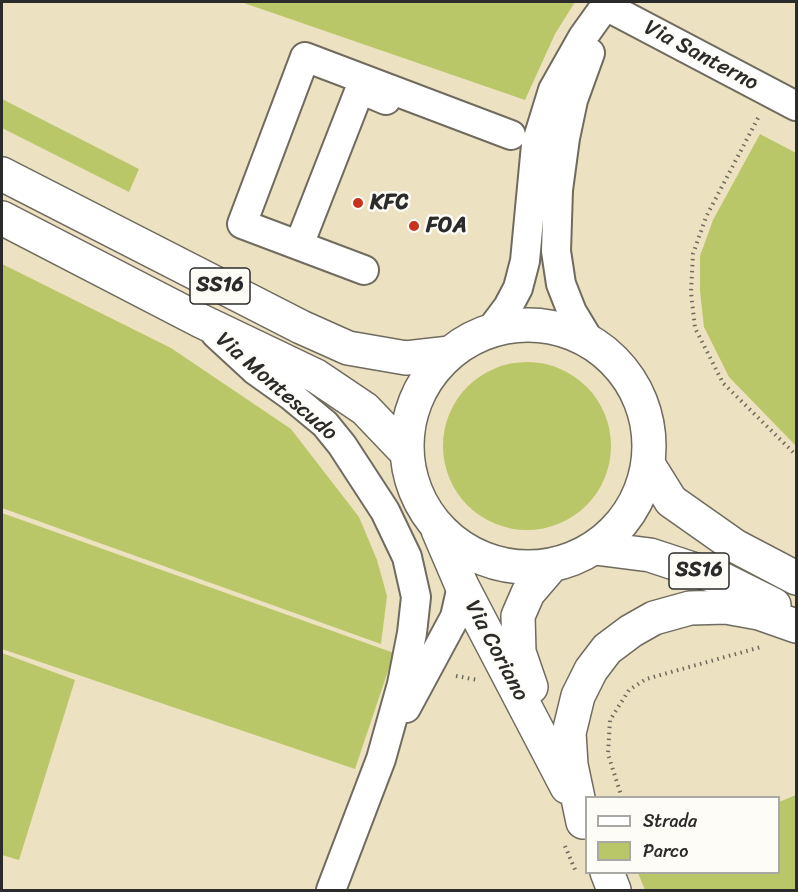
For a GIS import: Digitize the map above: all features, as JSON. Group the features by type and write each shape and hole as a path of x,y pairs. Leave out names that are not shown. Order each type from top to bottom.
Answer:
{"main road":[{"name":"SS16","path":"2,174 302,327 348,348 406,358 450,353"},
{"name":"SS16","path":"2,218 201,321 316,376 365,409 406,453"},
{"name":"SS16","path":"515,325 541,326 567,331 590,342 609,356 625,374 637,394 645,417 649,440 648,464 642,489 631,512 614,532 595,548 552,565 526,568 501,564 485,559 454,543 436,525 421,503 411,479 406,453 408,430 412,408 421,387 450,353 469,340 490,331 515,325"},
{"name":"SS16","path":"648,464 671,501 735,546 796,578"},
{"name":"Via Coriano","path":"436,525 462,585 561,774 585,826"},
{"name":"SS16","path":"595,548 650,555 720,578 796,617"},
{"name":"Via Coriano","path":"552,565 528,592 518,616 519,652 561,774"},
{"name":"Via Coriano","path":"585,826 571,765 569,733 578,696 591,670 606,649 654,618 690,608 726,607 759,613 796,626"},
{"path":"606,874 614,891"}],"street":[{"name":"Via Santerno","path":"607,4 796,106"},
{"path":"490,331 508,307 518,288 525,261 536,145 553,90 583,37 607,4"},
{"path":"590,342 572,312 561,284 556,251 558,190 573,100 607,4"},
{"path":"364,270 242,224 305,57 511,135"},
{"path":"298,245 360,89 417,111 433,106"},
{"name":"Via Montescudo","path":"201,321 255,370 325,424 342,445 385,511 407,557 416,597 402,684 381,759 332,891"},
{"name":"Via Montescudo","path":"381,759 446,638 455,617 462,585"}],"path":[{"path":"771,93 706,217 693,254 691,291 695,328 723,383 796,455"},
{"path":"621,796 608,754 610,720 629,690 646,679 760,647 768,641"}],"green space":[{"path":"241,2 575,2 555,34 525,100"},
{"path":"2,99 139,169 129,192 2,128"},
{"path":"760,134 796,153 796,446 729,377 704,327 700,291 700,256 713,220"},
{"path":"2,264 171,348 291,429 359,517 377,560 387,596 381,644 2,508"},
{"path":"527,362 559,369 586,387 604,414 611,446 604,478 586,505 559,523 527,530 495,523 468,505 450,478 443,446 450,414 468,387 495,369"},
{"path":"2,513 394,653 355,769 2,649"},
{"path":"2,653 75,680 19,860 2,855"},
{"path":"796,795 796,890 645,890 638,874 780,874 780,802"}],"place":[{"name":"KFC","path":"358,203"},
{"name":"FOA","path":"414,226"}]}
